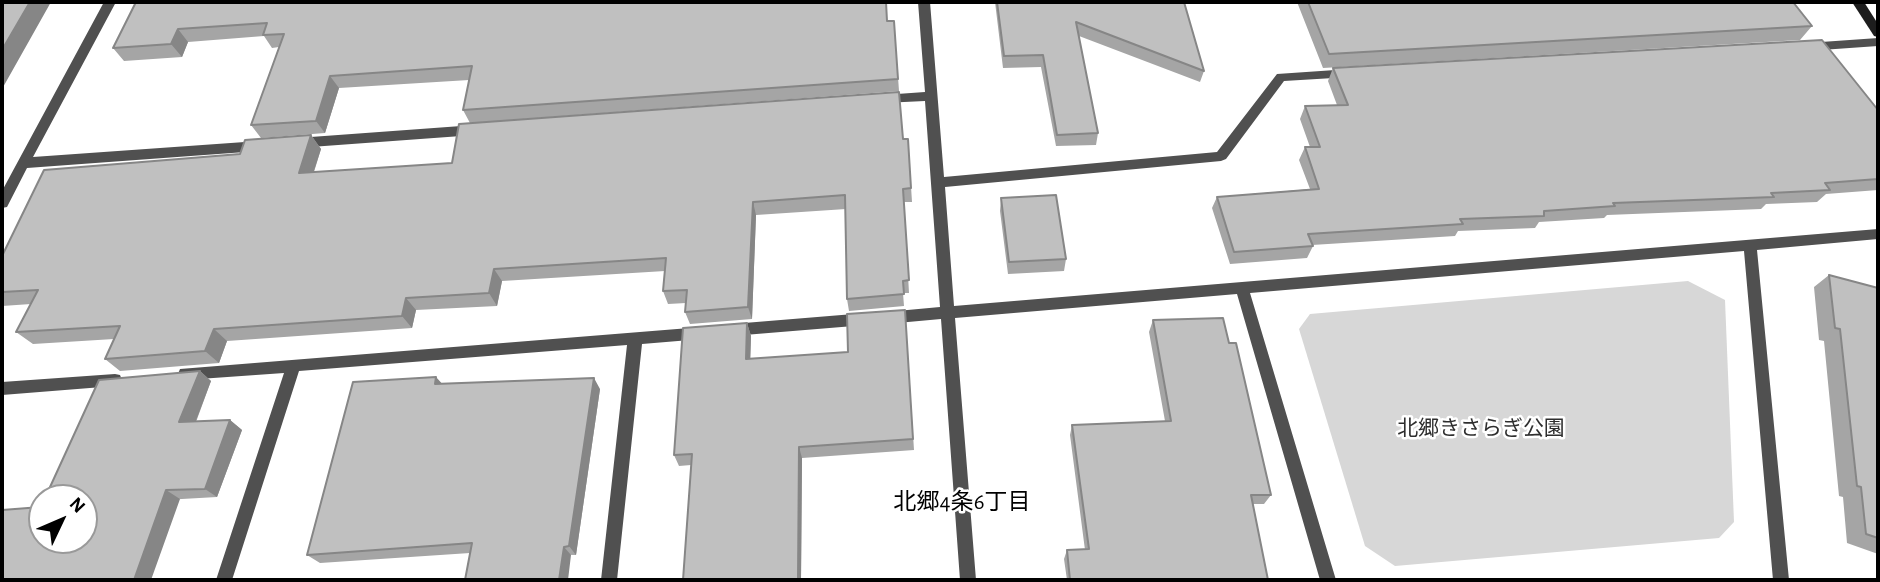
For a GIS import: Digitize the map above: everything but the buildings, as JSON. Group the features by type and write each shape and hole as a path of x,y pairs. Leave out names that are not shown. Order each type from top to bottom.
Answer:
{"street":[{"path":"2,203 110,2"},
{"path":"924,2 929,96 968,580"},
{"path":"1858,2 1878,33"},
{"path":"1795,47 1878,43"},
{"path":"937,183 1221,156 1281,77 1364,73"},
{"path":"874,100 929,96"},
{"path":"23,163 483,129"},
{"path":"168,376 1878,234"},
{"path":"1750,245 1781,580"},
{"path":"1242,288 1328,580"},
{"path":"609,580 635,338"},
{"path":"224,580 293,366"},
{"path":"2,389 127,379"}],"green space":[{"name":"北郷きさらぎ公園","path":"1688,281 1725,300 1734,522 1719,538 1395,566 1365,546 1299,329 1310,314"}],"district":[{"name":"北郷4条6丁目","path":"962,502"}]}
